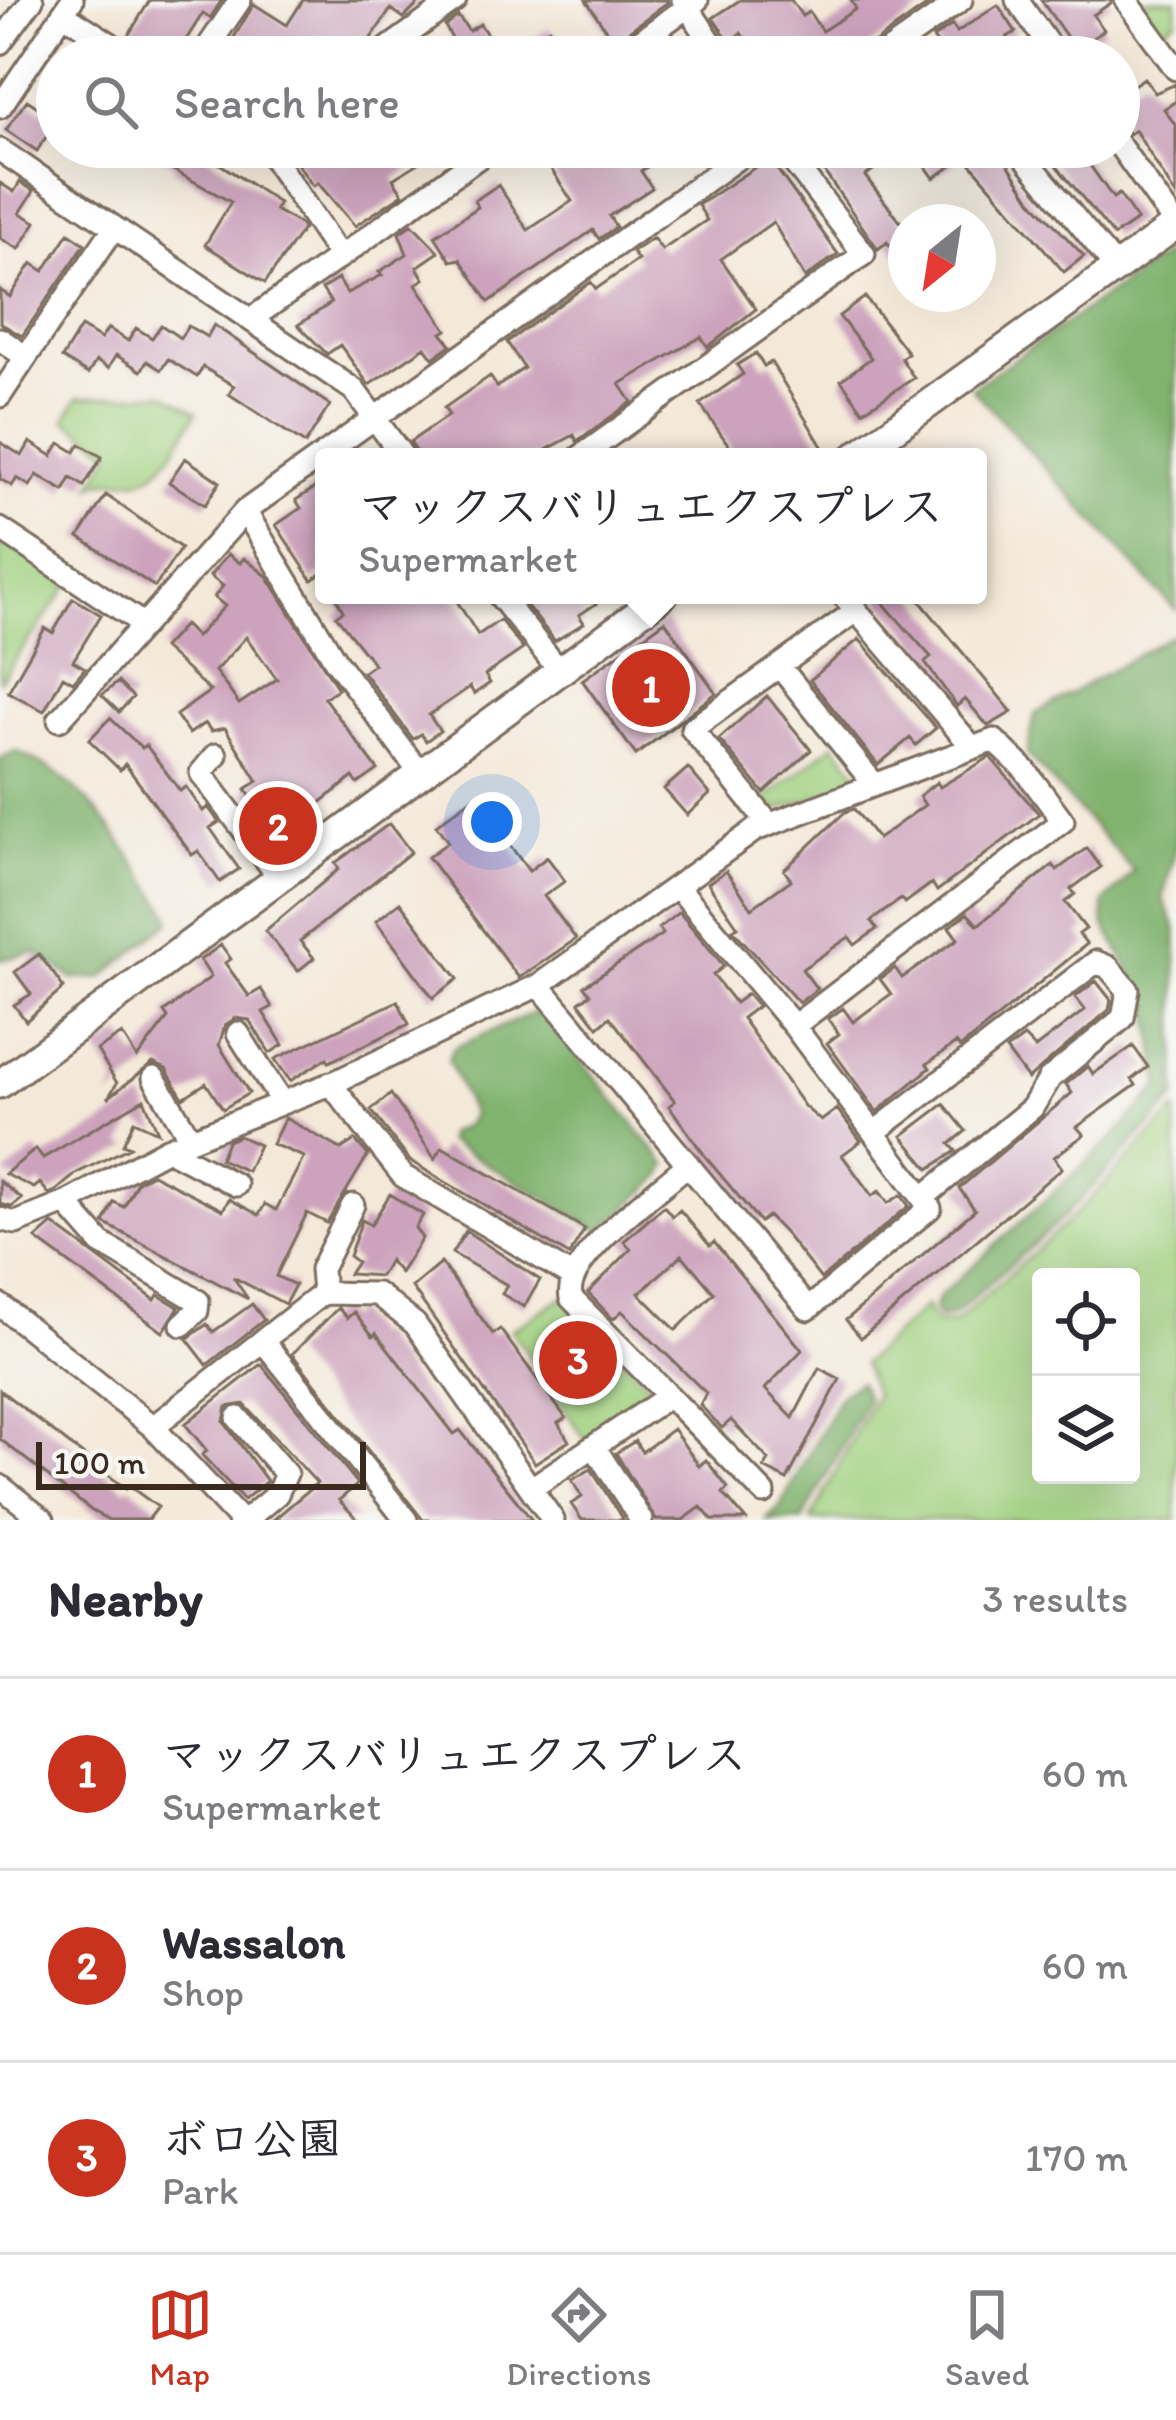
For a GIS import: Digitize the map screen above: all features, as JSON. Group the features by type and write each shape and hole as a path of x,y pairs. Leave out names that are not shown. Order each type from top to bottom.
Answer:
{"street":[{"path":"0,43 32,0"},
{"path":"215,36 240,0"},
{"path":"405,36 454,0"},
{"path":"921,36 961,0"},
{"path":"1016,0 1042,36"},
{"path":"1126,0 1168,39 1176,68"},
{"path":"645,36 689,2 709,36"},
{"path":"48,36 68,7 105,36"},
{"path":"0,107 36,54"},
{"path":"0,150 354,390 397,448"},
{"path":"280,168 340,257"},
{"path":"251,320 464,168"},
{"path":"335,448 724,168"},
{"path":"593,448 864,254 798,168"},
{"path":"1034,168 1116,268"},
{"path":"867,448 1176,225 1135,168"},
{"path":"0,396 114,228"},
{"path":"0,339 26,357"},
{"path":"59,720 140,622 245,511 315,462"},
{"path":"245,511 335,660 421,773"},
{"path":"0,529 140,622"},
{"path":"506,604 559,670"},
{"path":"0,1084 651,604"},
{"path":"769,824 691,735 780,667 849,604"},
{"path":"851,604 973,748"},
{"path":"780,667 874,784"},
{"path":"0,1219 16,1223 66,1203 167,1148 330,1083 539,986 769,824 994,740 1025,770 1063,821 794,1026"},
{"path":"215,754 201,773 278,876"},
{"path":"539,986 808,1309 930,1208 794,1026 678,887"},
{"path":"876,1131 1096,962 1108,967 1128,990 1123,1018 1050,1078 1032,1108 925,1196"},
{"path":"238,1033 281,1101"},
{"path":"154,1078 190,1138"},
{"path":"330,1083 404,1177 570,1275"},
{"path":"167,1148 236,1185"},
{"path":"688,1165 570,1275 571,1298 764,1492"},
{"path":"66,1203 101,1243 198,1301 197,1311 182,1325"},
{"path":"323,1293 321,1269 353,1205"},
{"path":"153,1427 323,1293 377,1294 415,1324 533,1487 546,1517"},
{"path":"0,1305 153,1427 243,1520 277,1493 286,1474 238,1418"},
{"path":"263,1341 406,1520"},
{"path":"533,1487 669,1396"},
{"path":"594,1446 641,1520"},
{"path":"0,1486 43,1520"}],"green space":[{"path":"1140,0 1176,0 1176,20 1161,30"},
{"path":"1176,247 1176,611 972,388"},
{"path":"164,393 197,412 166,461 149,476 92,486 111,452 65,420 78,398"},
{"path":"0,539 69,585 0,681"},
{"path":"1176,633 1176,846 1163,898 1176,929 1176,1098 1064,1217 955,1314 939,1318 934,1308 940,1296 1113,1138 1160,1086 1149,1005 1104,924 1104,903 1134,871 1027,754 1035,714"},
{"path":"834,744 856,770 851,786 777,810 761,802"},
{"path":"15,751 41,763 85,798 169,913 171,921 102,978 73,979 35,952 0,960 0,759"},
{"path":"535,1012 548,1020 667,1165 662,1176 601,1231 447,1141 448,1133 465,1126 472,1115 448,1059 454,1048"},
{"path":"1176,1110 1176,1520 811,1520 875,1395 863,1363 926,1306 936,1324 956,1322 1073,1217"},
{"path":"563,1297 653,1390 651,1402 589,1445 511,1330"},
{"path":"859,1382 867,1399 803,1520 767,1520 780,1507 841,1394"}],"building":[{"path":"150,0 222,0 210,18 203,13 188,36 128,36"},
{"path":"303,0 422,0 404,18 391,9 372,36 235,36 254,4 287,25"},
{"path":"586,0 668,0 622,36 610,36"},
{"path":"740,0 791,0 802,16 809,12 822,31 856,9 851,0 935,0 884,36 726,36 713,18"},
{"path":"1041,0 1111,0 1093,15 1104,30 1096,36 1066,36"},
{"path":"998,5 1016,32 1009,36 936,36 952,25 957,32"},
{"path":"458,16 469,31 480,24 488,36 451,36 445,26"},
{"path":"1144,78 1155,93 1176,84 1176,101 1164,109 1176,126 1176,196 1140,138 1140,81"},
{"path":"27,100 36,106 36,150 6,130"},
{"path":"226,168 279,203 275,210 301,225 303,229 265,283 205,245 231,202 173,170"},
{"path":"300,168 411,168 393,179 403,194 355,226 318,183 313,186"},
{"path":"550,168 645,168 641,171 652,188 609,216 616,227 599,239 593,230 489,302 460,259 451,261 435,236 478,207 474,201 498,185 528,230 572,201"},
{"path":"754,168 776,168 838,254 805,278 773,222 721,259 756,309 708,347 701,337 620,384 632,402 577,441 574,435 550,448 414,448 410,442 449,415 444,408 490,376 497,387 524,368 507,342 591,282 596,289 638,260 632,252 653,238 662,250 707,220 698,205"},
{"path":"822,168 876,168 865,176 888,206 887,242 878,249"},
{"path":"927,168 948,168 934,178"},
{"path":"974,168 1011,168 1032,201 1084,256 1064,272"},
{"path":"1058,168 1092,168 1113,198 1119,194 1137,220 1114,236"},
{"path":"20,182 34,191 20,213 36,222 19,249 0,238 0,183 14,192"},
{"path":"412,224 439,252 417,267 424,279 416,284 447,330 442,333 451,345 433,358 425,347 369,385 340,345 327,354 298,325 331,303 322,289 338,279 347,293 382,275 379,272 407,254 399,233"},
{"path":"69,233 85,244 22,336 0,323 0,290 10,297 32,263 44,271"},
{"path":"865,297 908,353 901,358 914,378 863,411 841,380 871,358 839,316"},
{"path":"161,325 180,338 188,326 207,337 214,325 330,405 305,444 229,394 234,386 203,367 197,377 168,359 161,370 147,361 141,371 116,355 108,368 96,361 88,374 62,358 81,327 101,339 108,328 128,341 136,328 152,338"},
{"path":"756,353 764,366 771,362 823,448 731,448 700,404 743,374 737,365"},
{"path":"0,442 22,456 30,442 52,456 60,443 75,452 80,444 102,457 84,486 71,478 64,491 37,475 30,486 17,478 12,486 0,479"},
{"path":"185,458 220,482 205,505 169,482"},
{"path":"315,488 312,580 276,525 301,508 296,500"},
{"path":"106,495 181,548 155,587 79,537"},
{"path":"228,554 240,563 244,558 267,576 338,689 324,698 378,770 358,784 353,777 276,838 246,789 258,781 225,728 211,731 205,723 189,734 176,715 210,691 163,648 184,625 196,637 225,606 214,597 223,586 210,576","holes":["246,637 277,679 239,704 215,671"]},
{"path":"73,598 101,615 73,661 85,668 73,682 63,676 44,711 8,692 45,628 53,633"},
{"path":"340,604 459,604 478,635 500,620 523,649 485,675 490,683 474,694 470,687 429,715 440,731 426,741 421,734 413,739 363,672 374,664 336,616 343,611"},
{"path":"525,604 596,604 579,615 584,623 555,641"},
{"path":"884,604 922,604 1012,712 988,726 965,699 957,706 925,663 931,657"},
{"path":"665,621 716,693 636,755 582,680"},
{"path":"859,639 936,728 916,745 910,738 878,765 810,680"},
{"path":"118,682 133,697 119,712 102,695"},
{"path":"767,696 811,750 764,793 719,739"},
{"path":"110,718 142,748 146,745 180,791 186,787 203,811 208,807 219,822 210,828 239,869 220,882 198,851 192,855 125,764 120,770 89,740"},
{"path":"990,757 1039,814 937,891 932,883 905,903 901,899 871,921 877,929 855,945 849,937 802,969 817,989 799,1003 733,930 738,927 708,883 726,871 752,908 791,880 784,870 845,812 854,809 878,839 925,805 919,796 937,782 940,787"},
{"path":"688,768 710,794 687,815 664,789"},
{"path":"474,797 529,871 547,857 565,881 544,896 576,939 519,978 428,857 448,842 436,825"},
{"path":"389,824 411,852 300,941 314,958 298,971 265,931 339,869 335,863"},
{"path":"1087,848 1101,867 1071,889 1075,894 1065,902 1086,929 1079,934 1087,944 960,1048 956,1043 927,1064 930,1068 877,1112 827,1043 839,1034 828,1019 843,1008 853,1022 891,994 880,979 895,968 902,978 958,939 949,927 967,913 978,925 1053,865 1057,870"},
{"path":"400,902 458,979 433,998 376,921"},
{"path":"679,912 724,966 713,975 735,1003 747,994 758,1006 742,1018 804,1106 821,1121 837,1109 861,1141 842,1155 872,1196 879,1191 888,1203 901,1195 909,1206 821,1279 768,1216 760,1222 708,1160 669,1106 675,1101 610,1017 598,1027 579,1002 590,994 584,986 663,934 659,928"},
{"path":"221,945 231,959 225,963 249,996 261,989 272,1007 263,1012 283,1045 270,1053 249,1020 236,1018 225,1025 219,1045 249,1093 223,1109 206,1083 183,1098 166,1069 153,1063 108,1098 117,1083 97,1050 122,1034 137,1058 168,1018 164,1012 211,977 200,960"},
{"path":"39,954 64,988 26,1021 14,1005 31,994 15,972"},
{"path":"1096,981 1111,1000 1109,1010 1028,1079 1006,1050 1024,1037 1035,1048 1085,1010 1075,997"},
{"path":"398,1001 409,1024 329,1062 327,1058 290,1081 275,1059"},
{"path":"1133,1046 1148,1067 1132,1079 1136,1085 1077,1127 1084,1135 1054,1157 1062,1168 861,1338 846,1320 975,1210 959,1188 1072,1093 1066,1084 1088,1066 1093,1074"},
{"path":"391,1094 435,1159 442,1147 585,1229 569,1255 410,1161 371,1110"},
{"path":"144,1099 158,1132 134,1121 123,1144 130,1147 77,1173 56,1191 49,1194 40,1183 34,1188 5,1174 36,1149 43,1158"},
{"path":"944,1104 966,1131 950,1144 956,1151 929,1169 902,1136"},
{"path":"285,1118 341,1149 355,1140 368,1155 327,1223 307,1213 276,1276 295,1285 285,1304 233,1277 248,1299 104,1223 114,1202 124,1207 137,1182 152,1174 223,1210 229,1199 259,1215 265,1204 276,1210 304,1157 272,1144"},
{"path":"239,1136 259,1145 247,1171 220,1159 227,1141"},
{"path":"0,1181 22,1199 12,1207 0,1204"},
{"path":"390,1194 423,1215 415,1228 422,1238 400,1273 389,1260 380,1276 349,1274 357,1262 349,1256 362,1220 371,1225"},
{"path":"664,1206 672,1216 680,1210 710,1246 714,1242 802,1350 765,1389 793,1418 819,1368 840,1379 787,1480 764,1468 769,1460 731,1420 722,1428 700,1405 706,1393 622,1311 613,1319 588,1293 631,1249 624,1241","holes":["682,1255 714,1293 676,1330 639,1293"]},
{"path":"53,1224 155,1300 158,1295 179,1307 163,1332 36,1239"},
{"path":"466,1231 540,1280 524,1307 502,1294 507,1285 452,1253"},
{"path":"441,1263 493,1334 500,1329 566,1418 558,1423 569,1441 535,1463 412,1287"},
{"path":"252,1304 264,1320 207,1365 187,1339 207,1324 213,1332"},
{"path":"338,1308 347,1318 354,1312 373,1336 376,1333 454,1434 460,1430 532,1520 423,1520 292,1354"},
{"path":"261,1364 358,1484 339,1500 358,1520 273,1520 317,1483 244,1404 227,1407 224,1422 267,1481 244,1500 202,1455 207,1451 185,1424"},
{"path":"0,1390 126,1489 129,1486 158,1507 148,1520 109,1520 92,1511 0,1439"},
{"path":"673,1429 699,1466 706,1460 728,1488 723,1493 746,1520 712,1520 701,1507 683,1520 656,1520 616,1453 635,1441 642,1452"},
{"path":"591,1469 623,1520 582,1520 571,1504 582,1497 572,1480"}],"place":[{"name":"マックスバリュエクスプレス","path":"651,688"},
{"name":"Wassalon","path":"278,826"},
{"name":"ボロ公園","path":"578,1360"}]}
